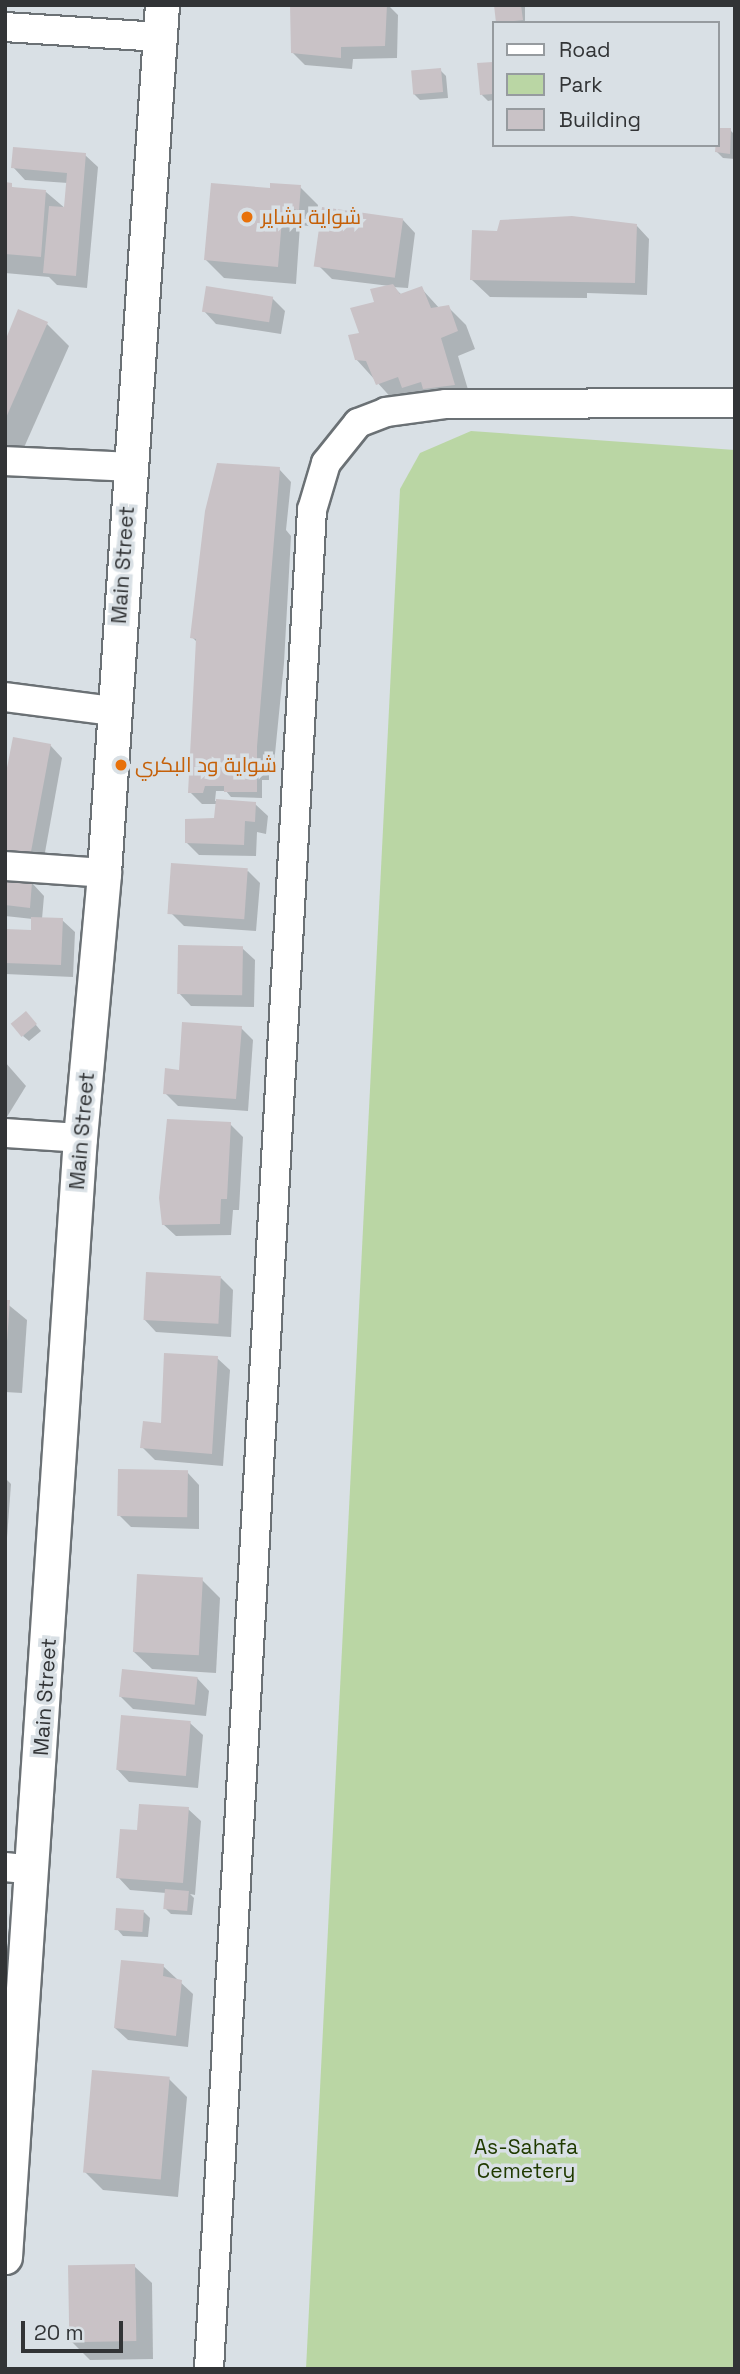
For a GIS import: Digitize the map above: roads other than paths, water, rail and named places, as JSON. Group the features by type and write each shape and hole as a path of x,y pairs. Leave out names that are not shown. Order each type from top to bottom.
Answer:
{"street":[{"path":"5,27 161,21"},
{"name":"Main Street","path":"5,2257 19,1868 104,873 161,21"},
{"path":"209,2369 312,510 326,463 358,423 386,412 446,404 735,403"},
{"path":"5,461 130,467"},
{"path":"5,697 113,711"},
{"path":"5,866 104,873"},
{"path":"5,1133 80,1138"}],"place":[{"name":"شواية بشاير","path":"247,217"},
{"name":"شواية ود البكري","path":"121,765"}],"park label":[{"name":"As-Sahafa Cemetery","path":"526,2159"}]}
